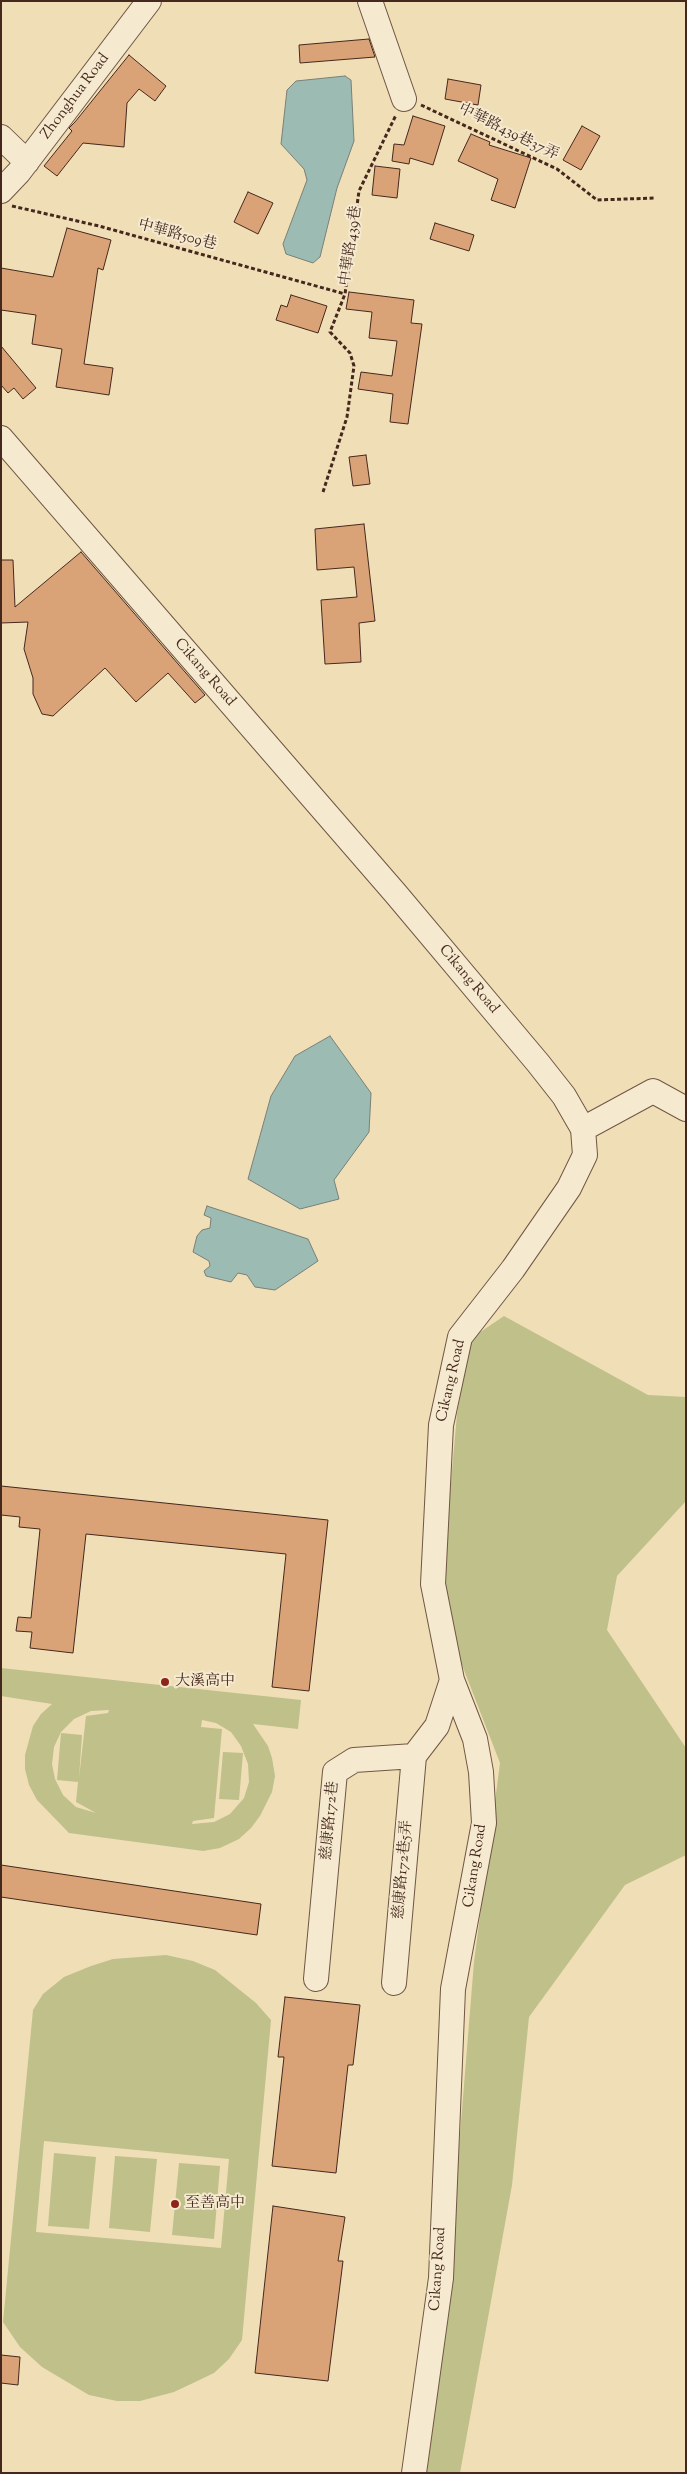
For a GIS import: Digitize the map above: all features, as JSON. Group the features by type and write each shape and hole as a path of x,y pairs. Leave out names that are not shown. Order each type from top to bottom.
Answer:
{"street":[{"name":"Zhonghua Road","path":"6,198 27,162 149,1"},
{"path":"370,1 404,99"},
{"path":"1,137 27,162"},
{"name":"Cikang Road","path":"1,438 414,916 564,1096 583,1129 585,1155 569,1188 513,1269 460,1337 441,1425 433,1584 452,1680 475,1739 481,1772 484,1823 453,1989 441,2278 414,2473"},
{"path":"583,1129 653,1091 686,1109"},
{"path":"414,1756 437,1726 452,1680"},
{"name":"慈康路172巷","path":"316,1979 335,1772 354,1760 414,1756"},
{"name":"慈康路172巷5弄","path":"394,1983 414,1756"}],"path":[{"name":"中華路439巷37弄","path":"404,99 433,110 557,168 597,200 655,198"},
{"name":"中華路439巷","path":"323,492 347,418 354,366 350,353 330,332 345,294 359,191 404,99"},
{"name":"中華路509巷","path":"6,198 99,226 345,294"}],"green space":[{"path":"504,1316 648,1395 686,1397 686,1501 617,1576 607,1630 686,1748 686,1855 625,1885 529,2017 512,2185 460,2473 427,2473 444,2332 474,1962 500,1763 440,1608 457,1414 470,1339"},
{"path":"1,1668 301,1700 298,1729 253,1724 268,1746 275,1776 272,1792 260,1816 239,1839 220,1848 203,1851 69,1833 37,1800 29,1785 25,1769 25,1755 33,1726 41,1714 52,1704 1,1696","holes":["109,1710 108,1713 86,1716 79,1778 82,1735 61,1733 57,1780 78,1782 76,1802 96,1813 76,1807 63,1795 55,1779 52,1764 54,1747 61,1732 74,1719 91,1711","202,1720 216,1723 231,1732 241,1746 248,1764 249,1782 244,1798 230,1814 214,1822 192,1824 193,1821 214,1818 222,1729 201,1727"]},
{"path":"223,1752 243,1753 239,1800 219,1799"},
{"path":"166,1955 193,1961 215,1970 256,2003 271,2020 242,2340 229,2359 214,2373 174,2392 140,2401 117,2401 89,2395 42,2367 20,2347 3,2322 33,2010 43,1994 64,1977 113,1959","holes":["44,2141 229,2159 221,2248 36,2232"]},
{"path":"54,2153 96,2157 89,2229 48,2226"},
{"path":"115,2156 157,2159 150,2232 109,2228"},
{"path":"179,2163 220,2166 214,2239 172,2235"}],"water":[{"path":"345,76 351,80 354,141 337,188 320,257 313,263 286,254 283,244 307,180 304,169 281,144 287,90 296,81"},
{"path":"330,1036 371,1093 369,1132 334,1180 339,1199 300,1209 248,1179 271,1096 295,1056"},
{"path":"207,1206 308,1239 318,1261 275,1290 255,1287 247,1275 238,1273 231,1282 206,1276 204,1271 210,1266 209,1261 193,1252 197,1236 202,1230 210,1228 211,1218 204,1215"}],"building":[{"path":"369,39 375,57 300,63 299,45"},
{"path":"129,55 166,86 155,101 139,89 127,103 124,147 83,143 57,176 44,166 72,131 69,128"},
{"path":"448,79 481,85 478,105 445,99"},
{"path":"413,116 445,126 433,165 410,158 409,164 392,161 394,144 404,145"},
{"path":"582,126 600,136 581,170 563,160"},
{"path":"471,134 490,142 489,145 531,158 515,208 491,200 498,179 458,161"},
{"path":"375,166 400,169 397,198 372,195"},
{"path":"248,192 273,203 258,234 234,222"},
{"path":"435,223 474,235 469,251 430,239"},
{"path":"67,228 111,240 103,270 98,268 84,364 113,368 109,395 56,387 62,349 32,344 36,315 1,310 1,268 53,277"},
{"path":"349,292 414,300 411,323 422,324 408,424 390,422 393,394 358,389 361,372 392,376 397,341 369,338 372,312 346,309"},
{"path":"291,295 327,306 318,333 276,320 281,305 287,307"},
{"path":"1,346 36,388 23,399 14,388 8,393 1,385"},
{"path":"366,455 370,484 353,486 349,457"},
{"path":"364,524 375,621 359,623 361,662 325,664 321,600 357,597 354,567 317,570 315,529"},
{"path":"81,552 205,695 195,703 168,673 136,702 105,668 53,716 42,714 33,694 33,678 24,649 28,622 1,623 1,560 13,560 15,607"},
{"path":"1,1486 328,1520 309,1691 272,1687 286,1554 86,1534 73,1653 30,1648 32,1632 16,1631 18,1617 31,1618 40,1529 19,1527 20,1517 1,1515"},
{"path":"1,1865 261,1904 257,1935 1,1897"},
{"path":"285,1997 360,2005 353,2065 348,2065 336,2173 272,2166 284,2057 278,2057"},
{"path":"273,2206 345,2217 338,2261 343,2261 328,2381 255,2373"},
{"path":"1,2355 20,2357 18,2385 1,2383"}],"place":[{"name":"大溪高中","path":"165,1682"},
{"name":"至善高中","path":"175,2204"}]}
